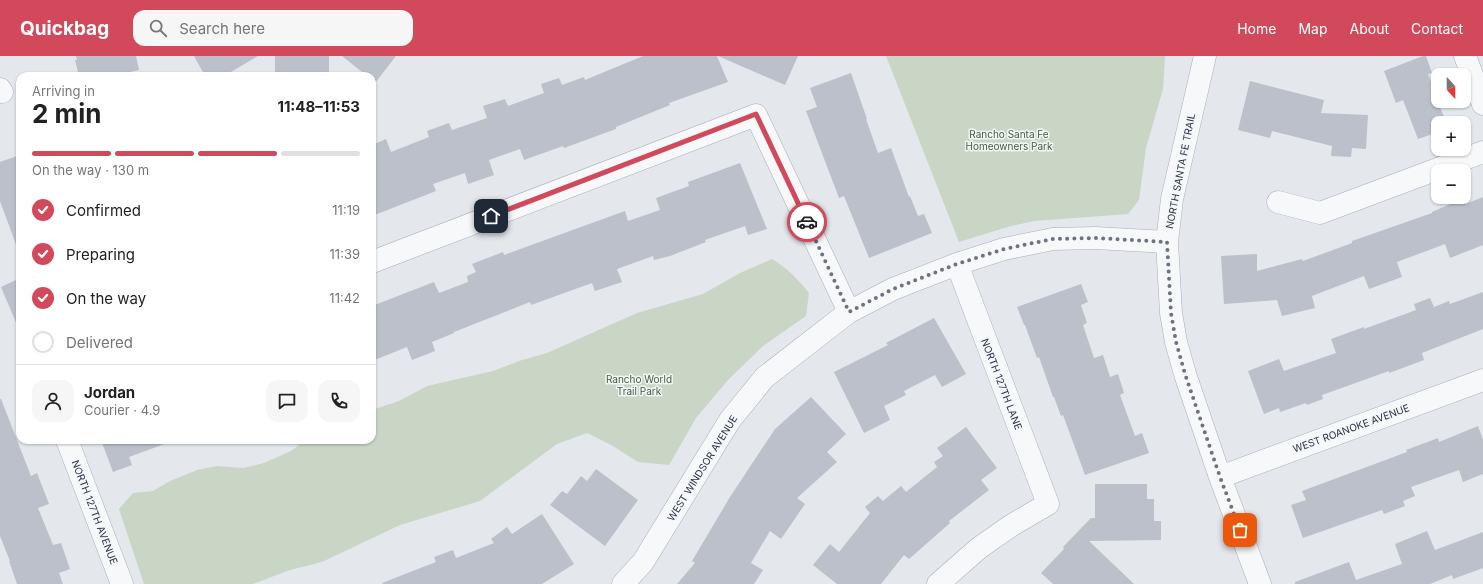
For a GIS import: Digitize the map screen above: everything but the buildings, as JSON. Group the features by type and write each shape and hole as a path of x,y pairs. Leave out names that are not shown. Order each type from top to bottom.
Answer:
{"street":[{"name":"NORTH SANTA FE TRAIL","path":"1205,56 1172,199 1167,242 1171,313 1176,342 1187,381 1220,477 1260,584"},
{"path":"1465,56 1483,104"},
{"path":"376,260 756,114 849,312"},
{"path":"1278,202 1320,213 1483,152"},
{"name":"WEST WINDSOR AVENUE","path":"623,584 643,562 730,420 765,377 849,312 893,289 957,264 1004,249 1053,239 1095,238 1167,242"},
{"name":"NORTH 127TH LANE","path":"938,584 979,548 1048,504 957,264"},
{"name":"WEST ROANOKE AVENUE","path":"1220,477 1483,380"},
{"name":"NORTH 127TH AVENUE","path":"69,444 122,584"}],"green space":[{"name":"Rancho Santa Fe Homeowners Park","path":"886,56 1165,56 1163,89 1146,148 1139,200 1128,214 1034,221 1011,226 959,242"},
{"name":"Rancho World Trail Park","path":"772,259 783,266 809,293 806,316 763,346 728,380 696,418 669,465 638,462 613,446 587,433 557,444 480,501 400,525 322,562 290,570 253,584 144,584 119,509 133,493 153,491 170,481 197,470 217,466 243,468 264,463 291,451 300,444 376,444 376,409 399,401 427,386 493,371 522,360 547,353 637,313 703,294 740,273"}],"way so far":[{"path":"807,222 849,312 893,289 957,264 1004,249 1053,239 1095,238 1167,242 1171,313 1176,342 1185,374 1220,477 1240,530"}],"route":[{"path":"491,216 756,114 807,222"}]}
